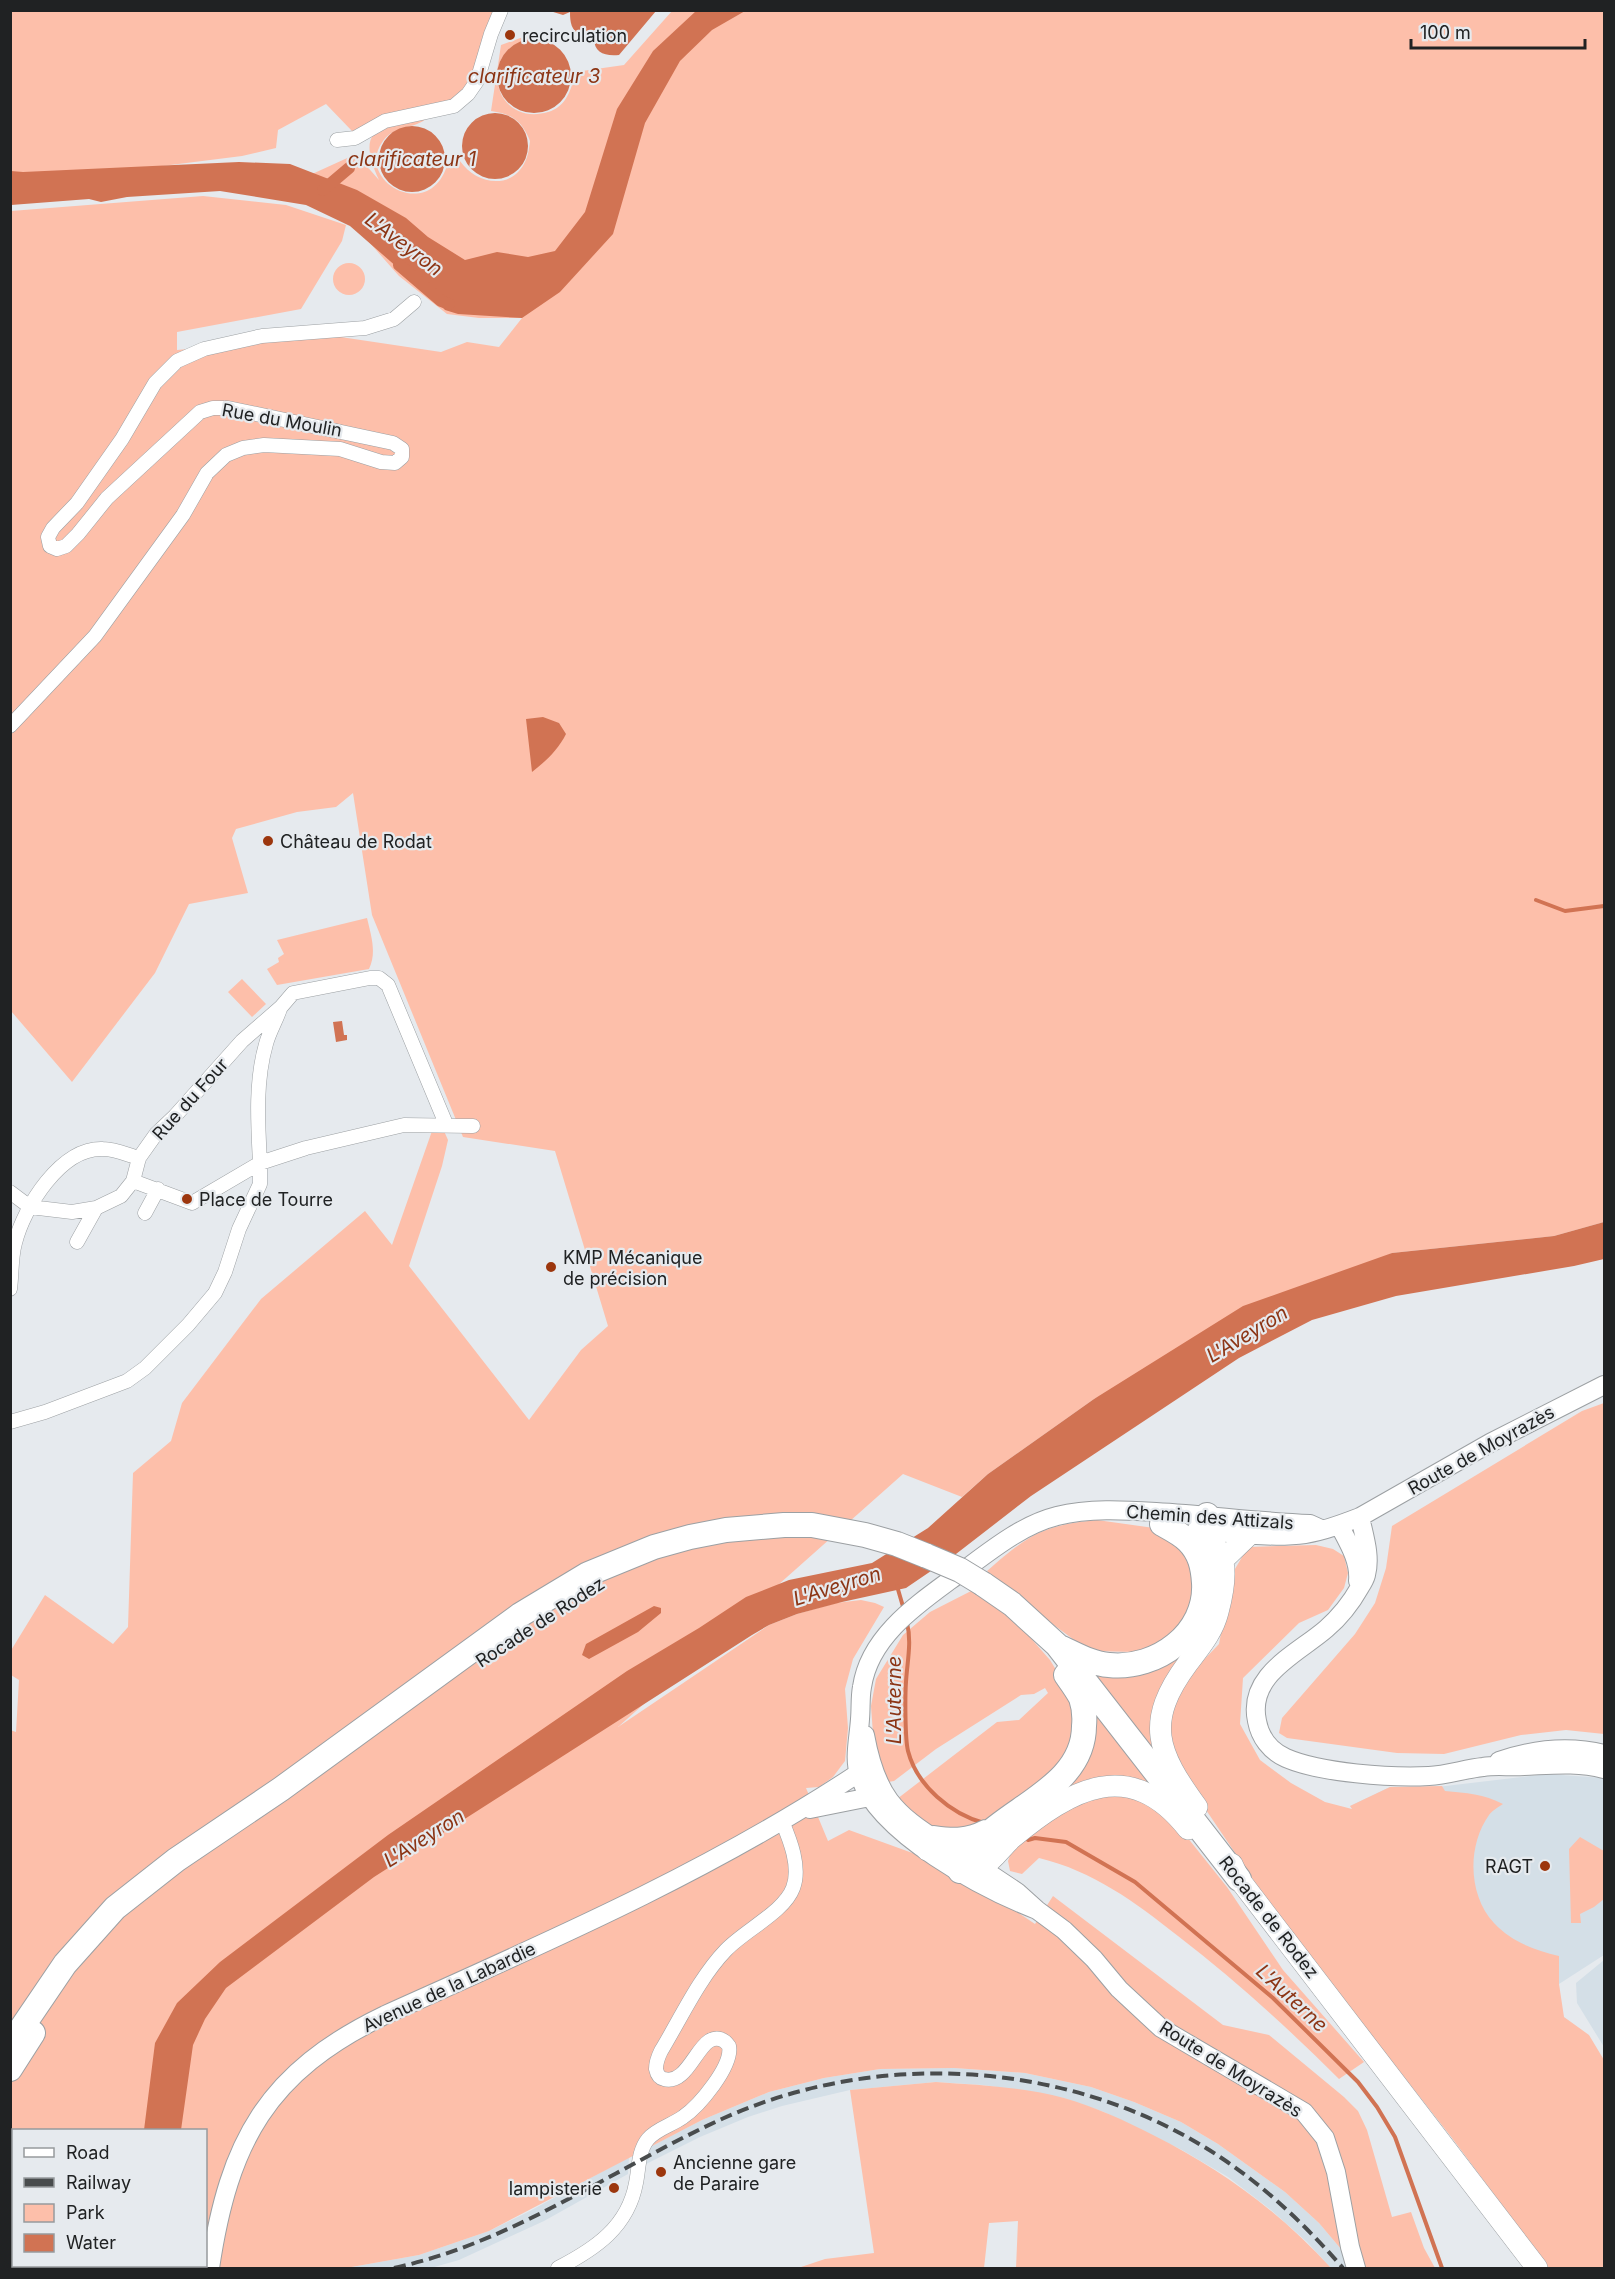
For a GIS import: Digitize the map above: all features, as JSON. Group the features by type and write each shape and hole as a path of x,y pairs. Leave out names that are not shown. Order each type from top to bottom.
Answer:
{"highway":[{"path":"1057,1646 1090,1661 1109,1665 1134,1665 1156,1658 1177,1644 1193,1626 1201,1610 1204,1589 1203,1567 1189,1542 1179,1533 1162,1524"},
{"name":"Rocade de Rodez","path":"10,2045 65,1964 115,1908 176,1860 281,1789 520,1616 588,1574 654,1547 726,1530 812,1525 865,1535 897,1544 960,1570 983,1584 1012,1604 1057,1646 1239,1879"},
{"path":"1197,1553 1204,1525"},
{"name":"Rocade de Rodez","path":"10,2069 74,1971 122,1918 203,1855 296,1792 553,1609 610,1576 663,1556 732,1538 784,1528"},
{"path":"931,1844 972,1839 991,1830 1064,1775 1077,1759 1084,1732 1085,1714 1081,1698 1025,1625 1012,1604"},
{"path":"967,1865 991,1830"}],"main road":[{"path":"1204,1525 1223,1560 1223,1583 1218,1614 1211,1632 1164,1701 1160,1733 1167,1761 1183,1789 1219,1838 1239,1879"},
{"path":"1223,1560 1250,1534"},
{"path":"931,1844 939,1852 967,1865 1065,1799 1104,1786 1132,1787 1155,1798 1177,1815 1290,1961 1306,1965"},
{"name":"Rocade de Rodez","path":"1239,1879 1537,2268"}],"street":[{"path":"337,140 355,138 385,121 454,106 468,94 477,81 501,10"},
{"name":"Rue du Moulin","path":"10,726 95,636 183,515 207,473 226,455 243,448 264,445 340,449 381,462 395,463 402,457 402,449 393,443 251,413 213,408 200,412 107,498 66,546 57,549 50,546 48,537 53,528 77,503 122,439 155,383 177,361 204,349 262,336 365,328 394,319 414,302"},
{"name":"Rue du Four","path":"139,1158 156,1134 242,1041 281,1007 293,993 370,978 379,978 388,985 446,1124"},
{"path":"10,1422 45,1412 127,1381 145,1368 188,1325 215,1293 225,1272 239,1229 260,1184 260,1077 266,1044 281,1007"},
{"path":"133,1181 192,1203 260,1163 306,1148 404,1125 473,1126"},
{"path":"10,1192 30,1207 72,1212 96,1208 121,1196 133,1181 139,1158 103,1149 78,1154 60,1166 30,1207 23,1218 14,1245 10,1289"},
{"path":"145,1213 158,1189"},
{"path":"77,1242 96,1208"},
{"name":"Route de Moyrazès","path":"1360,1517 1490,1443 1605,1385"},
{"name":"Chemin des Attizals","path":"1098,1510 1162,1524 1310,1524 1330,1527"},
{"name":"Chemin des Attizals","path":"859,1776 857,1760 862,1686 870,1660 882,1640 923,1600 1025,1528 1055,1516 1098,1510 1250,1534 1305,1534 1360,1517"},
{"path":"1360,1517 1367,1545 1366,1575 1356,1595 1327,1629 1275,1668 1260,1687 1256,1716 1259,1732 1268,1746 1285,1758 1312,1766 1392,1777 1431,1776 1483,1767 1553,1763 1580,1764 1605,1769"},
{"path":"1330,1527 1352,1550 1359,1574 1356,1595"},
{"name":"Chemin des Attizals","path":"861,1713 877,1795"},
{"path":"1483,1767 1523,1752 1548,1749 1575,1748 1605,1754"},
{"name":"Avenue de la Labardie","path":"210,2268 220,2212 242,2148 275,2096 314,2057 365,2025 620,1908 801,1811 854,1776 859,1776"},
{"path":"859,1776 931,1844"},
{"name":"Avenue de la Labardie","path":"801,1811 877,1795"},
{"path":"562,2268 601,2243 617,2227 634,2193 639,2160 646,2141 689,2113 727,2063 729,2046 718,2038 705,2044 683,2072 673,2079 659,2077 656,2067 661,2051 715,1962 739,1937 783,1903 792,1890 796,1876 795,1862 782,1821"},
{"name":"Route de Moyrazès","path":"967,1865 1005,1898 1037,1910 1064,1930 1094,1959 1119,1989 1161,2028 1304,2112 1325,2138 1336,2172 1356,2268"}],"shaded area":[{"path":"1547,1774 1604,1778 1604,1955 1559,1984 1350,1806 1390,1787 1437,1787"},
{"path":"1604,1960 1604,2047 1577,2003 1576,1983"},
{"path":"954,2068 1025,2073 1091,2087 1181,2122 1218,2144 1285,2192 1319,2223 1357,2268 1331,2268 1307,2242 1271,2210 1228,2177 1182,2150 1104,2112 1063,2098 1026,2091 936,2082 850,2090 782,2106 748,2117 700,2137 646,2164 650,2147 702,2120 769,2092 824,2078 880,2069"},
{"path":"629,2157 628,2174 544,2221 459,2260 431,2268 346,2268 419,2255 489,2231"}],"green space":[{"path":"10,11 495,11 470,82 440,108 376,121 352,131 326,104 278,130 276,148 242,156 11,185"},
{"path":"672,11 1604,11 1604,1222 1554,1236 1392,1253 1094,1399 988,1474 962,1497 903,1474 618,1727 769,1625 836,1603 861,1600 884,1607 853,1659 845,1689 848,1728 845,1761 833,1777 819,1787 806,1788 828,1841 849,1830 918,1855 992,1895 1035,1924 1053,1896 1223,2025 1269,2035 1358,2111 1367,2130 1392,2217 1411,2212 1424,2248 1435,2268 1357,2268 1319,2223 1285,2192 1218,2144 1181,2122 1134,2102 1091,2087 1025,2073 954,2068 880,2069 824,2078 769,2092 702,2120 489,2231 419,2255 346,2268 11,2268 10,1730 16,1732 19,1680 11,1675 10,1652 45,1595 113,1644 128,1627 133,1473 171,1441 182,1403 261,1299 365,1211 392,1245 432,1131 444,1131 448,1140 442,1166 409,1266 529,1420 581,1350 608,1326 555,1151 463,1137 372,915 353,793 336,807 297,812 236,829 232,838 248,893 189,904 155,973 72,1082 11,1011 11,211 203,196 286,205 346,225 342,241 301,309 177,332 177,350 334,336 441,352 467,342 499,347 522,318 479,318 447,314 399,276 310,175 356,154 379,180 369,149 371,139 376,132 397,123 427,118 422,122 399,129 383,141 377,156 378,170 386,182 398,190 412,194 427,191 439,181 448,162 460,161 466,169 483,179 501,181 510,178 518,173 524,164 530,141 523,128 515,120 505,114 491,111 501,45 534,33 540,39 519,43 506,53 498,67 498,82 502,96 513,108 528,114 554,110 564,102 570,91 575,72 624,65"},
{"path":"349,263 360,268 365,279 360,290 349,295 338,290 333,279 338,268"},
{"path":"367,918 373,950 369,969 277,985 267,969 279,962 278,958 284,954 277,940"},
{"path":"242,979 266,1004 252,1017 228,992"},
{"path":"1604,1403 1604,1734 1566,1730 1521,1735 1444,1754 1397,1753 1287,1738 1279,1733 1282,1718 1355,1634 1375,1603 1386,1568 1392,1526 1582,1411"},
{"path":"1097,1520 1154,1528 1189,1553 1197,1595 1171,1640 1136,1652 1089,1651 1012,1594 987,1571 1013,1549 1036,1534 1062,1525"},
{"path":"1316,1545 1333,1549 1344,1556 1348,1573 1344,1588 1328,1610 1299,1623 1243,1678 1240,1724 1260,1760 1291,1783 1325,1802 1352,1809 1350,1806 1390,1787 1442,1786 1445,1791 1482,1796 1503,1804 1489,1815 1477,1841 1474,1855 1475,1885 1485,1912 1501,1930 1524,1944 1559,1956 1559,1984 1564,2017 1589,2035 1604,2060 1604,2268 1549,2268 1452,2138 1277,1915 1181,1773 1168,1725 1178,1695 1196,1668 1219,1644 1232,1574 1248,1547"},
{"path":"1217,1567 1174,1674 1163,1763 1084,1665 1155,1663"},
{"path":"975,1589 1015,1620 1050,1660 1075,1701 1072,1758 979,1829 929,1828 897,1799 997,1722 1019,1720 1048,1693 1045,1688 1034,1694 1021,1695 936,1749 894,1781 888,1782 878,1761 873,1734 871,1706 876,1679 903,1635 930,1612"},
{"path":"1088,1699 1162,1792 1122,1781 977,1848 1069,1779"},
{"path":"1117,1793 1146,1799 1183,1832 1227,1887 1283,1970 1364,2062 1339,2079 1281,2023 1220,1970 1146,1911 1095,1879 1039,1858 1022,1874 1010,1871 1008,1861 1012,1850 1067,1808"},
{"path":"1580,1837 1604,1851 1604,1899 1580,1914 1581,1923 1571,1923 1569,1849"},
{"path":"936,2082 1001,2087 1048,2094 1087,2105 1131,2124 1178,2148 1226,2177 1291,2228 1331,2268 1016,2268 1018,2221 989,2223 984,2268 798,2268 825,2259 874,2253 850,2090"}],"water":[{"path":"550,11 656,11 619,55 608,55 596,48 595,33 581,35 573,29 570,12 563,15"},
{"name":"L'Aveyron","path":"696,11 745,11 712,30 680,61 645,123 613,234 560,292 522,318 458,314 445,310 435,299 438,294 416,273 406,275 350,226 306,205 220,191 127,197 101,202 89,199 11,205 11,171 239,162 290,164 357,190 406,218 428,237 465,260 497,252 528,257 555,251 585,212 617,109 653,51"},
{"name":"clarificateur 3","path":"534,39 555,45 565,55 571,76 565,97 555,107 534,113 513,107 503,97 497,76 503,55 513,45"},
{"path":"495,113 507,116 518,123 525,134 528,146 525,158 518,169 507,176 495,179 483,176 472,169 465,158 462,146 465,134 472,123 483,116"},
{"name":"clarificateur 1","path":"412,126 424,129 435,136 442,147 445,159 442,171 435,182 424,189 412,192 400,189 389,182 382,171 379,159 382,147 389,136 400,129"},
{"path":"543,717 559,723 566,734 551,755 532,772 526,719"},
{"path":"342,1021 347,1040 336,1042 333,1022"},
{"name":"L'Aveyron","path":"1604,1222 1604,1259 1396,1296 1312,1320 1239,1358 1031,1496 956,1554 906,1588 797,1614 769,1625 752,1635 374,1877 226,1988 205,2019 193,2045 181,2129 144,2129 155,2043 177,2003 220,1962 388,1835 627,1671 746,1597 789,1580 872,1563 928,1528 988,1474 1094,1399 1243,1306 1392,1253 1554,1236"},
{"path":"654,1606 661,1608 661,1613 638,1632 589,1659 582,1655 586,1644"}],"waterway":[{"path":"323,190 349,168"},
{"name":"L'Aveyron","path":"399,265 441,301 449,304"},
{"path":"1536,900 1565,911 1604,906"},
{"name":"L'Auterne","path":"897,1586 904,1610"},
{"name":"L'Auterne","path":"907,1623 909,1645 906,1728 908,1751 912,1764 927,1787 937,1797 959,1813 984,1823"},
{"name":"L'Auterne","path":"1028,1840 1035,1838 1066,1842 1135,1882 1273,1998 1358,2082 1377,2107 1395,2137 1442,2268"}],"railway":[{"path":"394,2268 481,2241 563,2202 724,2118 785,2095 849,2081 914,2074 979,2075 1043,2084 1106,2101 1166,2126 1223,2159 1256,2183 1316,2238 1343,2268"}],"place":[{"name":"recirculation","path":"510,35"},
{"name":"Château de Rodat","path":"268,841"},
{"name":"Place de Tourre","path":"187,1199"},
{"name":"KMP Mécanique de précision","path":"551,1267"},
{"name":"RAGT","path":"1545,1866"},
{"name":"Ancienne gare de Paraire","path":"661,2172"},
{"name":"lampisterie","path":"614,2188"}]}
